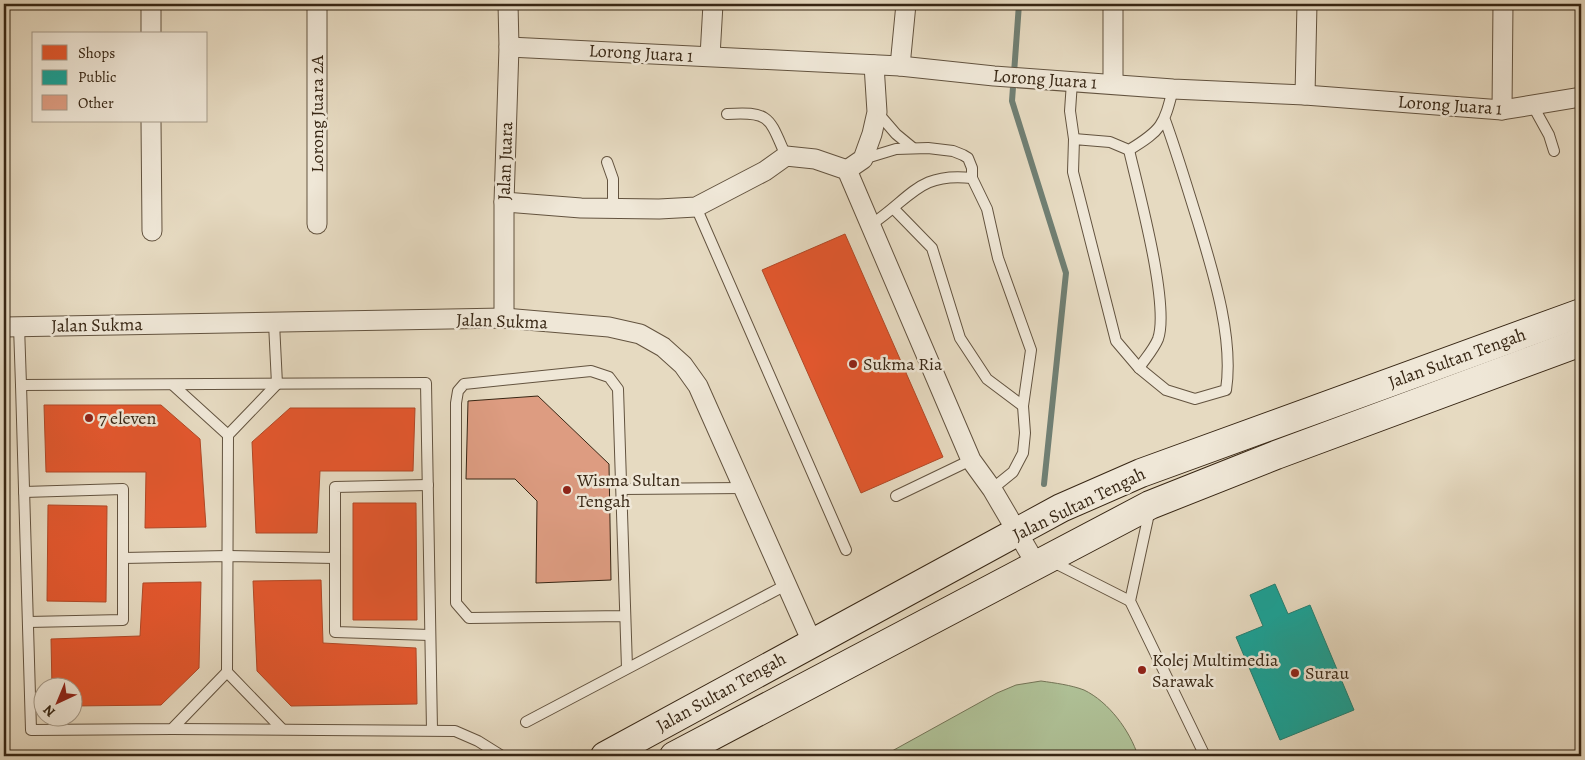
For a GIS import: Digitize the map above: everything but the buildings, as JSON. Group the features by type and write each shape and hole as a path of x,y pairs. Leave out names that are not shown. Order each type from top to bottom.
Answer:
{"main road":[{"name":"Jalan Sultan Tengah","path":"605,756 1061,508 1141,472 1581,313"},
{"name":"Jalan Sultan Tengah","path":"674,756 1150,504 1276,455 1581,342"}],"street":[{"path":"151,4 151,32"},
{"name":"Lorong Juara 2A","path":"317,4 317,224"},
{"name":"Jalan Juara","path":"504,318 504,202 509,47 508,4"},
{"path":"710,56 713,4"},
{"path":"900,66 906,4"},
{"path":"1113,4 1113,84"},
{"path":"1305,94 1307,4"},
{"path":"1502,110 1503,4"},
{"name":"Lorong Juara 1","path":"509,47 900,66 1072,82 1173,89 1305,94 1502,110 1581,97"},
{"path":"847,170 864,158 877,112 874,65"},
{"path":"151,122 152,231"},
{"path":"504,202 613,209 696,207 764,171 786,156 815,159 847,170 872,224 972,460 1017,533 1041,562"},
{"name":"Jalan Sukma","path":"11,326 504,318 609,327 640,334 663,347 683,365 698,386 812,642"}],"lane":[{"path":"1072,82 1070,111 1074,139 1073,172 1116,341 1139,368 1166,390 1195,399 1226,390 1228,375 1216,284 1165,120"},
{"path":"1129,150 1150,137 1165,120 1173,89"},
{"path":"1533,106 1549,135 1554,152"},
{"path":"727,114 754,112 771,122 786,156"},
{"path":"877,112 896,134 912,148"},
{"path":"1074,139 1110,142 1129,150"},
{"path":"864,158 896,149 912,148 953,151 968,158 972,168 972,178 987,209 998,258 1031,350 1023,406 1025,433 1023,453 1014,472 992,490"},
{"path":"1129,150 1143,207 1161,307 1158,339 1139,368"},
{"path":"606,162 614,180 613,209"},
{"path":"872,224 894,209 913,191 929,181 950,176 972,178"},
{"path":"696,207 846,550"},
{"path":"894,209 932,248 960,338 987,379 1023,406"},
{"path":"274,323 277,384 228,435 228,672 282,729"},
{"path":"11,326 21,385 30,730 282,729 455,731 478,741 502,756"},
{"path":"625,616 469,618 456,603 458,391 464,384 591,371 609,377 618,389 627,668"},
{"path":"21,385 426,383 432,730"},
{"path":"172,385 228,435"},
{"path":"896,496 972,460"},
{"path":"428,485 335,487 335,632 430,635"},
{"path":"622,489 744,488"},
{"path":"24,492 123,489 123,620 28,622"},
{"path":"1150,504 1130,601 1205,756"},
{"path":"123,558 228,556 335,558"},
{"path":"1041,562 1130,601"},
{"path":"526,722 786,585"},
{"path":"172,729 228,672"}],"green space":[{"path":"1041,681 1079,688 1093,695 1110,710 1124,727 1138,756 883,756 997,693 1016,685"}],"waterway":[{"path":"1019,4 1012,101 1066,273 1044,484"}],"place":[{"name":"Sukma Ria","path":"853,364"},
{"name":"7 eleven","path":"89,418"},
{"name":"Wisma Sultan Tengah","path":"567,490"},
{"name":"Kolej Multimedia Sarawak","path":"1142,670"},
{"name":"Surau","path":"1295,673"}]}
